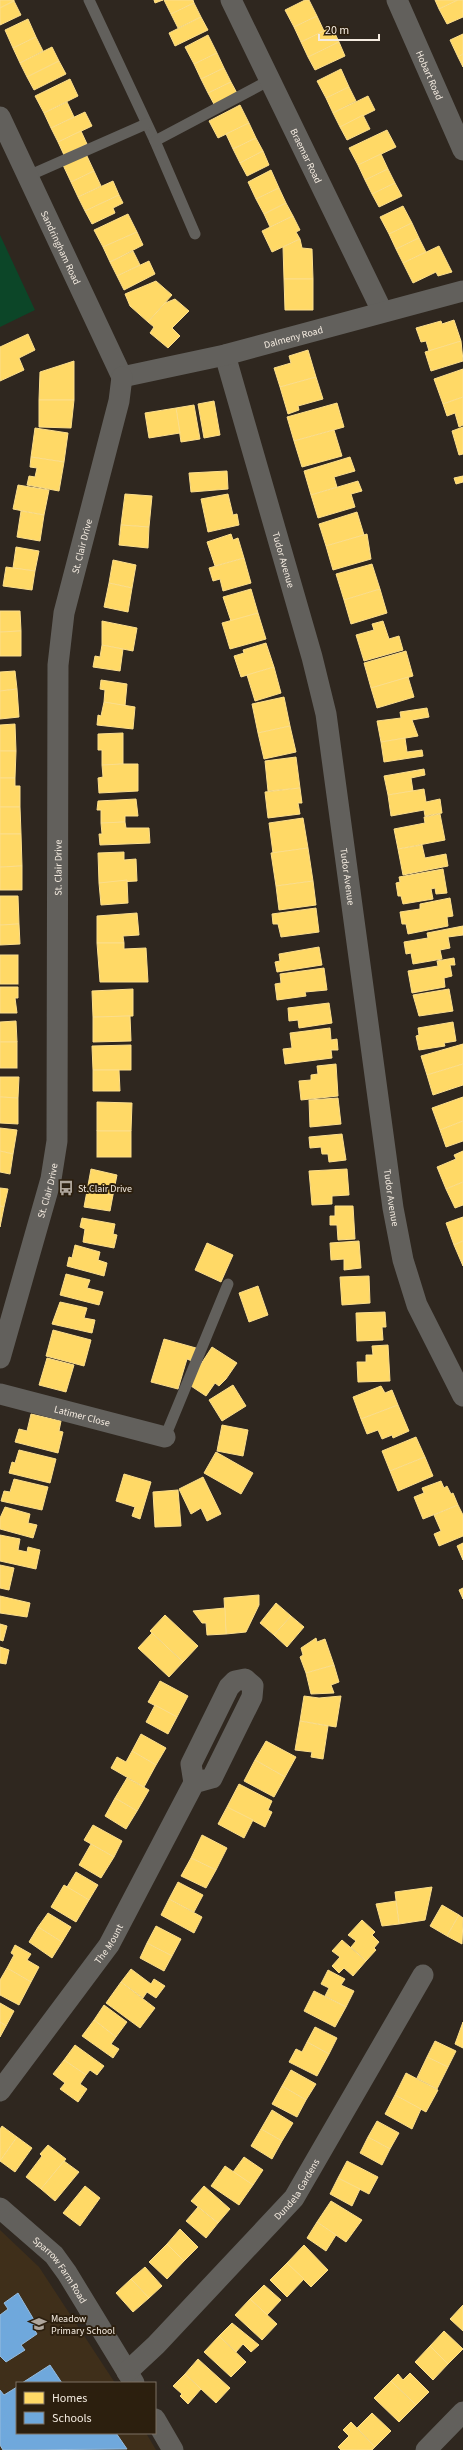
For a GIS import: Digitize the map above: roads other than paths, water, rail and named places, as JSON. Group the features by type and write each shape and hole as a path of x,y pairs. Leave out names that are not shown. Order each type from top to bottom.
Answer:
{"street":[{"name":"Braemar Road","path":"231,0 382,311"},
{"name":"Hobart Road","path":"397,0 463,150"},
{"name":"Sandringham Road","path":"0,117 122,377"},
{"name":"Dalmeny Road","path":"122,377 225,355 382,311 463,291"},
{"name":"Tudor Avenue","path":"225,355 312,657 326,714 393,1208 403,1260 417,1305 463,1396"},
{"name":"St. Clair Drive","path":"0,1358 51,1179 57,1141 58,666 64,613 119,401 122,377"},
{"name":"Latimer Close","path":"0,1394 165,1437"},
{"name":"The Mount","path":"0,2090 109,1945 194,1783"},
{"name":"Dundela Gardens","path":"131,2377 156,2344 294,2198 422,1975"},
{"name":"Sparrow Farm Road","path":"0,2208 54,2255 67,2273 131,2377"},
{"path":"426,2450 463,2412"},
{"path":"156,2421 173,2450"}],"lane":[{"path":"89,0 155,141 195,234"},
{"path":"155,141 270,80"},
{"path":"28,176 146,124"},
{"path":"165,1437 228,1284"}],"place":[{"name":"St.Clair Drive","path":"66,1188"},
{"name":"Meadow Primary School","path":"39,2324"}]}
